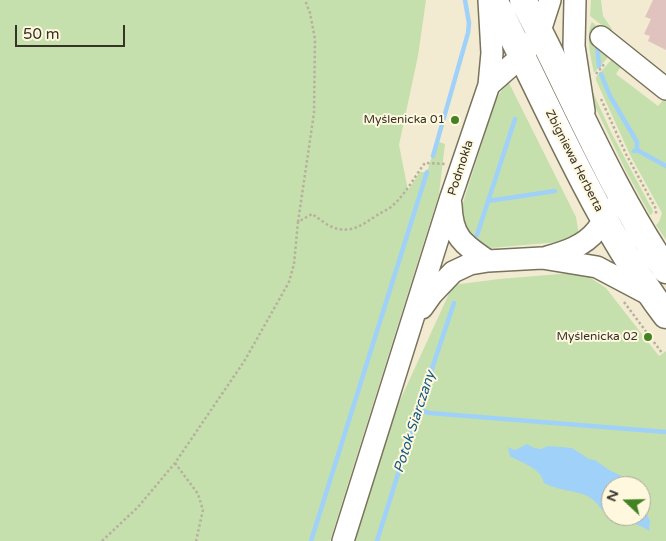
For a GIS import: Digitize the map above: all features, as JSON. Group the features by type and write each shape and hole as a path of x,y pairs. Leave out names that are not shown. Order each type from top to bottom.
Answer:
{"main road":[{"name":"Zbigniewa Herberta","path":"494,0 604,220 658,305"},
{"name":"Zbigniewa Herberta","path":"523,0 621,196 646,241 666,270"}],"street":[{"path":"489,0 492,53 489,85"},
{"name":"Podmokła","path":"343,541 451,197 489,85 522,56 540,31 550,0"},
{"path":"575,0 574,46 586,126"},
{"path":"601,37 666,89"},
{"path":"542,258 578,246 596,231 621,196"},
{"path":"451,197 451,220 459,239 488,261"},
{"name":"Podmokła","path":"412,323 432,294 452,272 470,264 488,261 542,258 597,267 658,305"}],"path":[{"path":"102,541 138,507 175,463 245,360 289,282 294,264 298,222 314,113 315,39 310,13 305,0"},
{"path":"592,79 606,62"},
{"path":"599,95 626,154 656,209 656,219"},
{"path":"298,222 312,214 331,227 339,230 354,230 391,208 402,196 425,163 449,165"},
{"path":"621,297 662,353"},
{"path":"175,463 198,494 203,510 196,541"}],"green space":[{"path":"0,0 426,0 418,56 399,145 408,190 420,172 427,172 437,141 445,144 439,194 330,541 0,541"},
{"path":"591,0 601,0 603,16 612,29 612,33 590,16"},
{"path":"592,22 600,29 610,55 594,73 589,40"},
{"path":"583,29 587,75 591,88 611,132 653,211 650,215 626,171 591,98 582,72"},
{"path":"613,58 622,65 616,74 658,106 666,99 666,240 656,225 662,213 630,155 596,80 596,77"},
{"path":"508,81 576,217 579,235 559,242 490,248 477,243 468,233 463,220 462,206 496,99"},
{"path":"571,273 589,277 606,288 659,356 666,351 666,541 355,541 396,409 452,287 460,284"}],"water":[{"path":"527,444 541,449 548,446 572,448 622,476 601,476 601,509 592,499 585,495 544,483 539,473 510,456 508,447 515,450"},
{"path":"639,526 650,526 649,531"}],"building":[{"path":"653,0 666,0 666,50 648,41 650,36 644,34 651,19 645,17"}],"waterway":[{"path":"433,156 468,33 469,23 465,0"},
{"path":"597,44 599,66"},
{"path":"601,74 610,96 637,142 637,150"},
{"name":"Potok Siarczany","path":"477,235 515,119"},
{"path":"634,151 637,150 666,166"},
{"path":"311,541 427,172"},
{"path":"488,201 555,191"},
{"name":"Potok Siarczany","path":"377,541 454,303"},
{"path":"418,410 430,413 666,432"}],"place":[{"name":"Myślenicka 01","path":"455,120"},
{"name":"Myślenicka 02","path":"648,337"}]}
